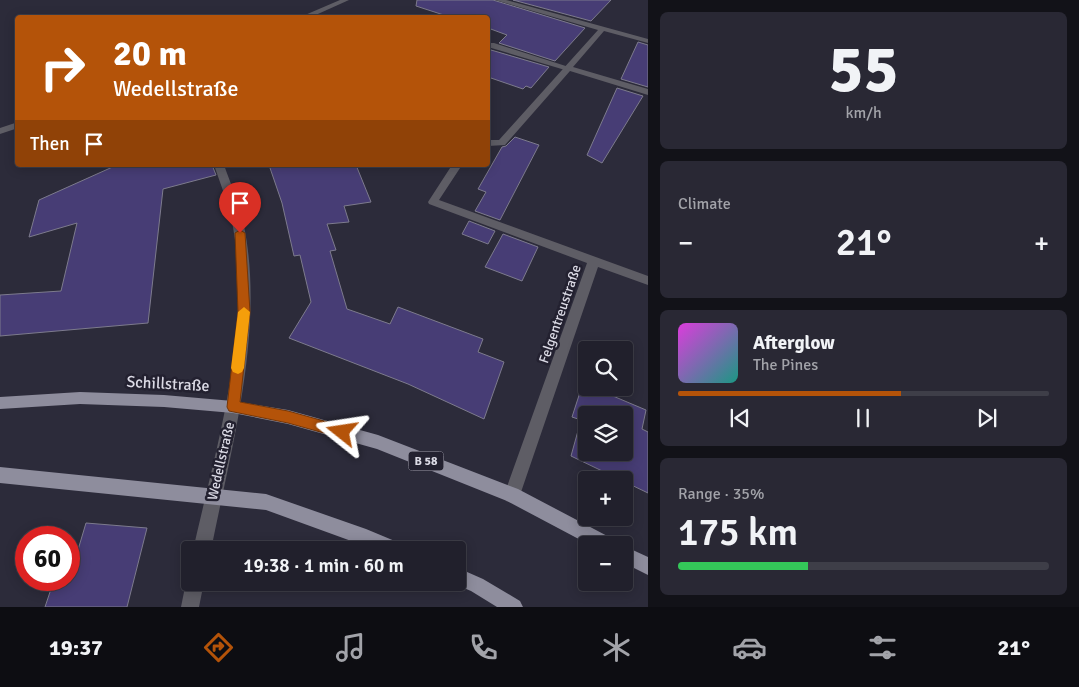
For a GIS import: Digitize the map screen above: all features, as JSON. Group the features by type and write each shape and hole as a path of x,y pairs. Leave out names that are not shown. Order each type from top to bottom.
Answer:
{"main road":[{"name":"Schillstraße","path":"0,404 80,398 164,401 233,407 288,417 378,442 512,495 590,536"},
{"path":"0,475 266,502 375,541"},
{"path":"633,558 648,566"},
{"path":"466,580 514,607"}],"street":[{"path":"308,15 346,0"},
{"path":"498,0 648,40"},
{"path":"490,143 502,143 603,28"},
{"path":"491,45 648,92"},
{"path":"0,131 15,125"},
{"name":"Wedellstraße","path":"204,541 233,407 244,312 240,233 220,167"},
{"name":"Felgentreustraße","path":"455,167 433,202 594,261 512,495"},
{"path":"594,261 648,281"},
{"path":"190,607 193,591"}],"building":[{"path":"417,0 493,0 585,28 555,61 499,43 507,35 490,29 490,15 444,15 416,6"},
{"path":"513,0 611,0 591,21"},
{"path":"638,42 648,45 648,87 621,79"},
{"path":"491,50 549,67 531,88 526,86 523,89 490,78"},
{"path":"617,88 643,96 602,163 587,155"},
{"path":"515,137 539,145 500,220 475,211 486,192 478,189 502,147 506,146"},
{"path":"113,167 213,167 216,175 163,189 148,323 0,336 0,295 61,291 77,223 29,237 39,200"},
{"path":"270,167 357,167 371,202 344,206 349,222 327,224 336,250 330,251 347,309 390,324 398,307 483,339 478,352 504,362 484,419 408,384 289,338 311,302 300,255 294,256 282,203"},
{"path":"469,221 495,231 488,244 462,234"},
{"path":"503,234 538,247 522,281 485,267"},
{"path":"579,396 613,396 646,410 642,429 648,432 648,493 633,486 633,471 602,471 581,461 633,461 633,406 578,406 578,419 572,417"},
{"path":"578,431 578,459 571,456"},
{"path":"86,523 147,528 127,607 45,607 50,591 80,591 80,543"}],"slow traffic":[{"path":"238,368 244,312"}],"route":[{"path":"240,233 244,312 233,407 288,417 342,432"}]}
